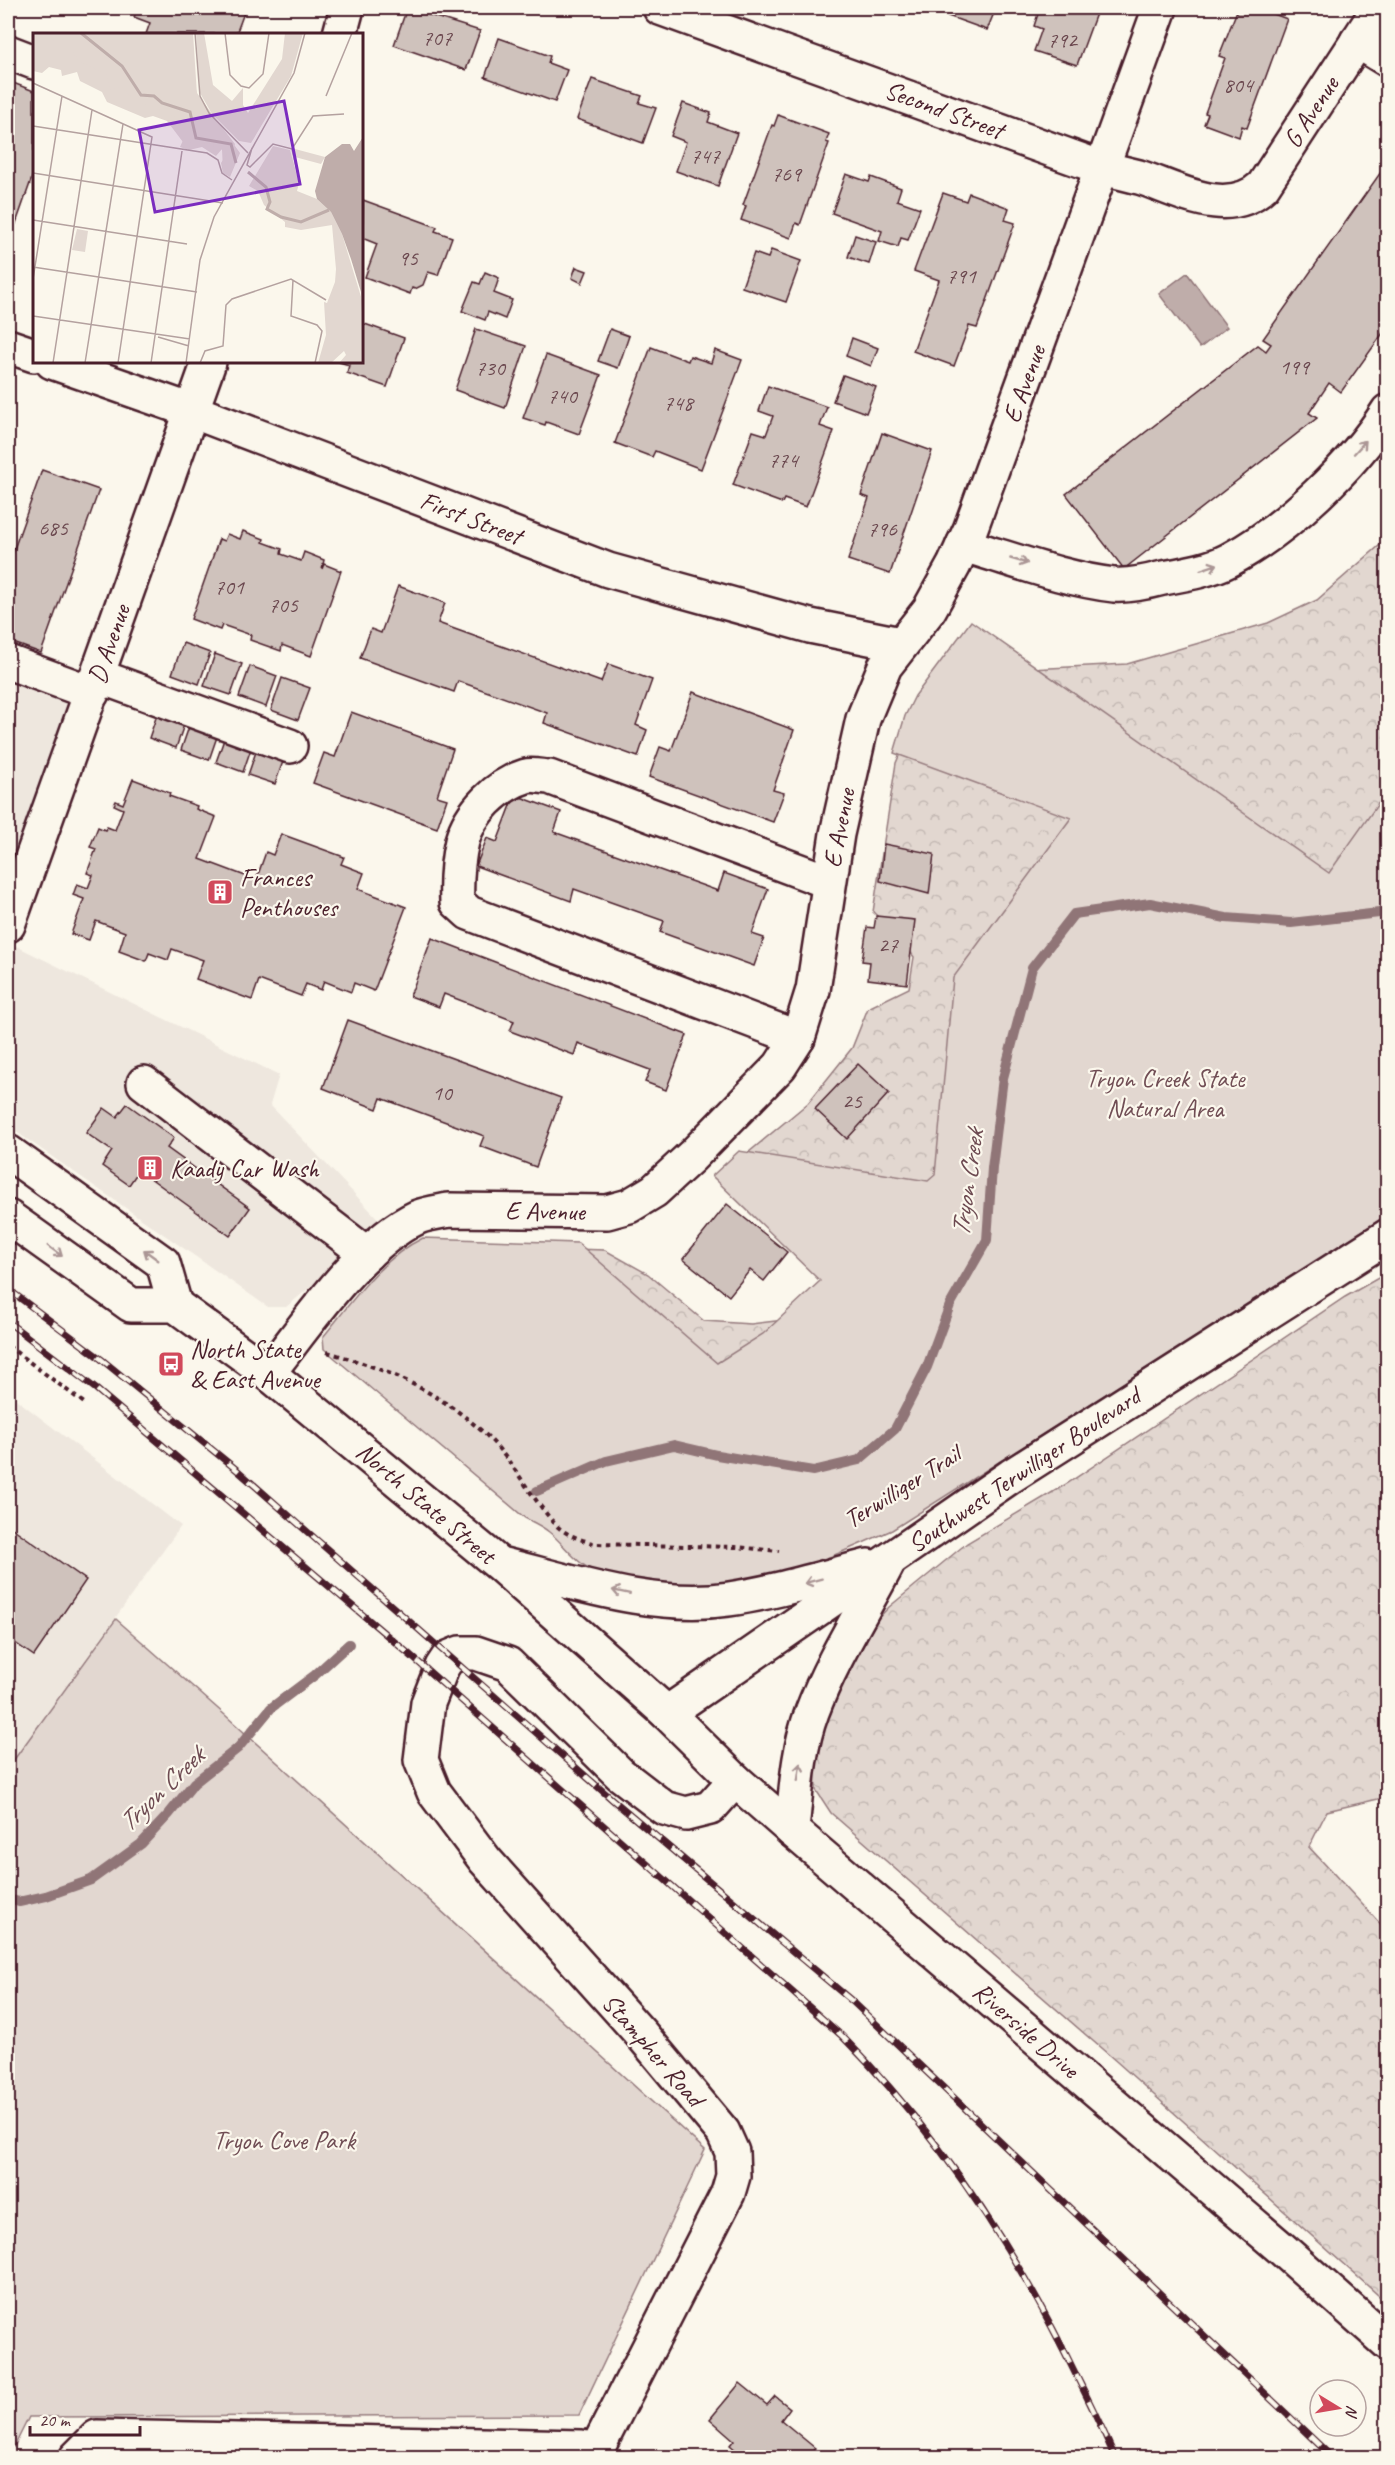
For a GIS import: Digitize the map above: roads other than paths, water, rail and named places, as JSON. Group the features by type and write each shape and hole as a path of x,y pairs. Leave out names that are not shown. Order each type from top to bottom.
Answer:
{"street":[{"path":"340,33 347,8"},
{"name":"Second Street","path":"660,8 1102,168 1138,177 1200,199 1230,202"},
{"name":"E Avenue","path":"268,1373 333,1292 392,1232 420,1216 432,1213 478,1210 606,1212 619,1210 654,1191 692,1156 780,1066 798,1038 813,990 846,789 863,719 885,666 900,644 930,610 963,545 1160,8"},
{"name":"G Avenue","path":"1230,202 1248,196 1263,186 1379,8"},
{"path":"1358,41 1388,60"},
{"path":"8,52 33,62"},
{"path":"8,346 33,355"},
{"name":"First Street","path":"55,363 192,411 608,570 810,626 900,644"},
{"name":"D Avenue","path":"8,926 209,363"},
{"path":"963,545 1071,576 1115,585 1152,581 1194,572 1228,561 1281,528 1321,490 1376,430 1388,411"},
{"path":"8,662 95,685 290,746"},
{"path":"798,1038 469,913 457,902 456,871 463,838 481,806 502,787 528,775 549,777 829,882"},
{"path":"144,1083 368,1254"},
{"path":"8,1152 163,1263 175,1305 131,1305 8,1217"},
{"name":"Southwest Terwilliger Boulevard","path":"667,1713 1011,1476 1388,1236"},
{"name":"North State Street","path":"175,1305 268,1373 500,1564 667,1713"},
{"path":"500,1564 635,1595 665,1600 694,1601 728,1600 777,1590 890,1561"},
{"path":"792,1830 802,1746 811,1714 826,1680 890,1561"},
{"name":"Stampher Road","path":"598,2455 728,2193 733,2176 732,2152 723,2132 642,2035 485,1860 434,1792 421,1760 428,1703 442,1667 448,1658 460,1653 476,1653 508,1664 620,1774 664,1808 686,1814 710,1808 735,1780"},
{"name":"Riverside Drive","path":"667,1713 735,1780 792,1830 1272,2240 1388,2343"},
{"path":"76,2457 97,2437 582,2447 598,2455"}],"waterway":[{"name":"Tryon Creek","path":"537,1491 606,1461 674,1445 717,1455 813,1471 859,1460 895,1429 927,1367 950,1305 987,1240 992,1168 1003,1078 1032,968 1074,914 1150,903 1226,918 1291,923 1388,912"},
{"name":"Tryon Creek","path":"8,1899 19,1902 46,1896 91,1880 141,1844 194,1783 238,1748 271,1708 315,1675 349,1644"}],"railway":[{"path":"8,1289 101,1359 237,1470 614,1801 852,2001 1333,2458"},
{"path":"8,1322 96,1389 409,1654 841,2035 911,2113 974,2197 1055,2332 1115,2458"}],"place":[{"name":"Frances Penthouses","path":"220,892"},
{"name":"Kaady Car Wash","path":"150,1168"},
{"name":"North State & East Avenue","path":"171,1364"}],"park label":[{"name":"Tryon Creek State Natural Area","path":"1165,1093"},
{"name":"Tryon Cove Park","path":"284,2140"}]}
